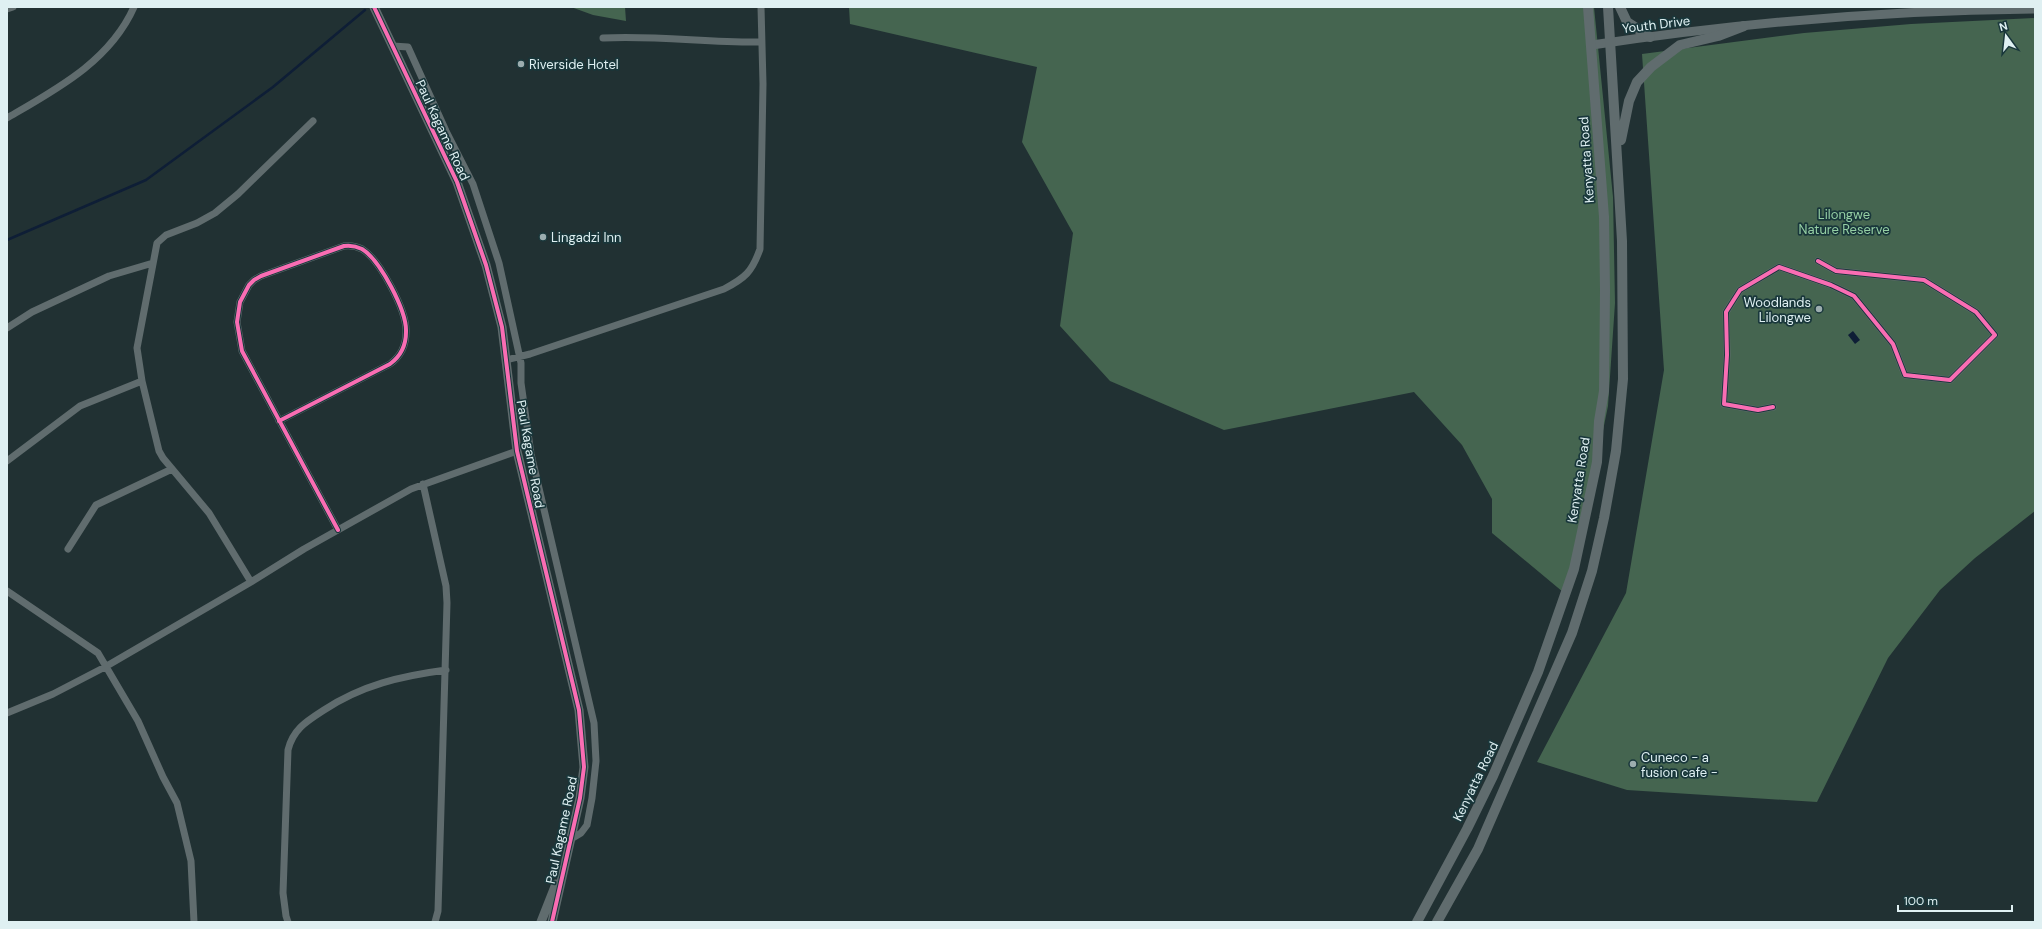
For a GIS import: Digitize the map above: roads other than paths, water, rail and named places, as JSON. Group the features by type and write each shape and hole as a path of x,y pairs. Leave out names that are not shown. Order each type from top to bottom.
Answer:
{"main road":[{"name":"Kenyatta Road","path":"1417,922 1467,829 1493,776 1530,691 1553,631 1574,569 1597,462 1599,421 1604,391 1604,217 1588,7"},
{"path":"1437,922 1478,849 1572,633 1592,572 1616,451 1624,379 1624,306 1619,174 1608,7"},
{"path":"1620,7 1627,22 1650,37"},
{"path":"1619,174 1622,128 1629,101 1637,82 1651,67 1680,45 1718,36 1744,26"}],"street":[{"path":"7,9 13,7"},
{"path":"7,118 81,73 94,62 122,28 134,7"},
{"name":"Paul Kagame Road","path":"374,7 457,182 470,216 495,294 502,326 517,451 582,728 584,767 580,798 566,856 541,922"},
{"path":"506,360 724,289 746,276 752,270 760,249 763,84 761,7"},
{"name":"Youth Drive","path":"1592,45 1744,26 1873,14 1998,8 2035,9"},
{"path":"603,38 636,37 734,43 762,42"},
{"path":"393,46 408,47 437,112 473,184 499,263 520,356 521,384 531,454 594,723 596,761 587,825 581,833 571,840"},
{"path":"251,582 209,513 159,451 142,381 138,348 154,252 160,239 197,224 215,213 238,194 313,121"},
{"path":"279,421 390,364 401,353 406,331 403,315 392,287 381,268 367,253 357,247 344,246 261,276 249,285 243,295 237,322 239,343 279,421 338,530"},
{"path":"1773,407 1758,410 1724,404 1727,355 1726,312 1740,290 1779,267 1831,285 1854,296 1893,344 1906,375 1950,380 1995,335 1976,312 1924,280 1836,271 1818,261"},
{"path":"7,328 52,302 109,276 153,263"},
{"path":"7,461 80,406 142,381"},
{"path":"7,713 53,694 105,667 391,499 423,484 517,451"},
{"path":"68,549 96,504 172,469"},
{"path":"423,484 446,586 446,670 438,911 435,922"},
{"path":"7,590 98,653 138,721 163,777 178,803 191,861 194,922"},
{"path":"288,922 283,893 288,750 295,733 307,720 360,689 426,673 446,670"},
{"name":"Paul Kagame Road","path":"552,922 566,856"}],"water":[{"path":"1853,331 1860,340 1855,344 1848,335"}],"waterway":[{"path":"7,240 146,180 273,87 365,10"}],"place":[{"name":"Riverside Hotel","path":"521,64"},
{"name":"Lingadzi Inn","path":"543,237"},
{"name":"Woodlands Lilongwe","path":"1819,309"},
{"name":"Cuneco - a fusion cafe -","path":"1633,764"}],"park label":[{"name":"Lilongwe Nature Reserve","path":"1844,222"}]}
